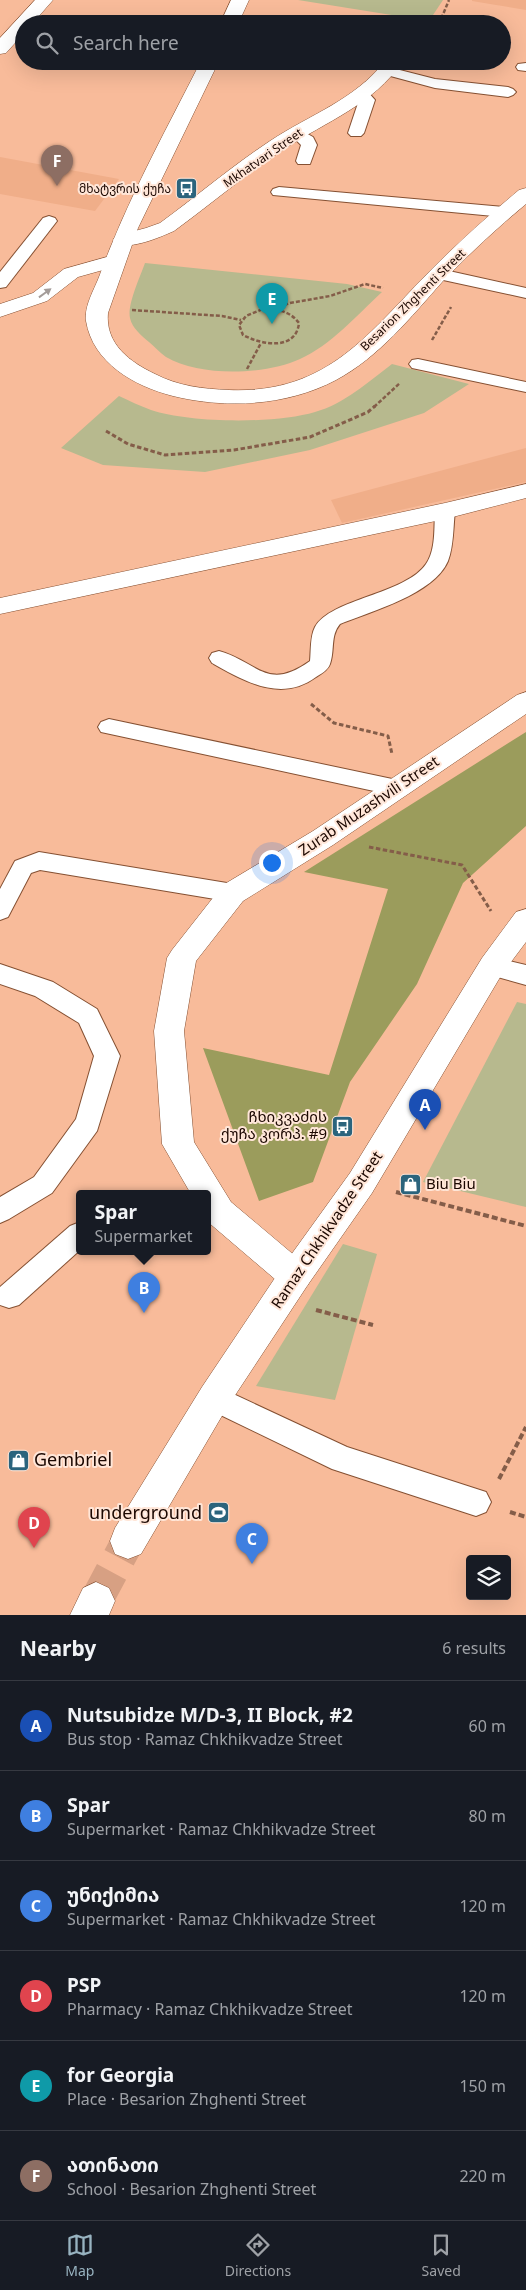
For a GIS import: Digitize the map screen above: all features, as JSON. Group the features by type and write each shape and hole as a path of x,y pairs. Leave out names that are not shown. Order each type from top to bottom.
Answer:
{"street":[{"path":"30,15 44,0"},
{"path":"233,15 240,0"},
{"path":"0,48 15,32"},
{"name":"Besarion Zhghenti Street","path":"206,70 122,240 96,319 109,351 127,367 177,390 239,398 272,396 302,387 330,375 364,350 504,212 526,194"},
{"name":"Mkhatvari Street","path":"122,240 156,232 167,227 278,144 362,94 377,83 388,70"},
{"path":"0,311 40,297 71,273 114,261"},
{"path":"0,606 445,511 526,491"},
{"name":"Zurab Muzashvili Street","path":"203,1190 178,1144 169,1031 182,958 233,894 323,838 395,775 526,701"},
{"name":"Ramaz Chkhikvadze Street","path":"128,1541 214,1398 287,1288 361,1183 492,966 526,920"},
{"name":"Zurab Muzashvili Street","path":"214,1211 287,1288"}],"lane":[{"path":"402,70 435,83 508,92"},
{"path":"356,134 367,100 362,94"},
{"path":"297,133 307,140 309,145 304,161"},
{"path":"278,192 504,212"},
{"path":"0,283 49,221"},
{"path":"440,274 526,293"},
{"path":"418,364 526,387"},
{"path":"219,658 266,682 286,683 305,676 320,664 324,629 333,619 422,580 434,568 440,554 445,511"},
{"path":"109,727 395,775"},
{"path":"0,911 23,867 39,861 233,894"},
{"path":"492,966 526,975"},
{"path":"0,974 44,989 88,1016 107,1056 88,1123 42,1185 0,1211"},
{"path":"9,1296 76,1237"},
{"path":"214,1398 342,1459 485,1495"}],"path":[{"path":"443,15 449,0"},
{"path":"129,310 241,320 254,311 273,309 290,303 330,296 366,284 390,289"},
{"path":"241,320 239,324 243,335 262,343 284,342 292,338 300,328 296,318 290,313 273,309"},
{"path":"247,368 262,343"},
{"path":"334,723 388,736 395,775"},
{"path":"375,849 462,865 479,894"},
{"path":"361,1183 526,1226"},
{"path":"287,1288 373,1325"},
{"path":"485,1495 526,1426"}],"shaded area":[{"path":"472,0 526,0 526,10 472,1"},
{"path":"0,157 119,179 95,211 0,194"},
{"path":"526,448 526,482 342,523 331,500"}],"green space":[{"path":"298,0 443,0 433,15 392,15"},
{"path":"145,263 347,284 382,292 333,338 300,359 286,364 251,371 214,371 196,368 166,357 140,334 133,325 130,318 130,306"},
{"path":"392,364 469,384 424,413 310,450 205,472 103,465 61,448 119,396 151,410 187,417 209,420 278,419 315,412 336,404"},
{"path":"526,732 526,826 463,883 417,984 350,1082 313,1182 259,1201 203,1048 329,1075 388,889 304,872"},
{"path":"517,1002 526,1004 526,1207 423,1182"},
{"path":"343,1244 377,1254 335,1400 256,1386"}],"tunnel":[{"path":"96,1601 128,1541"}],"place":[{"name":"ათინათი","path":"57,186"},
{"name":"მხატვრის ქუჩა","path":"187,189"},
{"name":"for Georgia","path":"272,324"},
{"name":"ჩხიკვაძის ქუჩა კორპ. #9","path":"343,1126"},
{"name":"Nutsubidze M/D-3, II Block, #2","path":"425,1130"},
{"name":"Biu Biu","path":"410,1184"},
{"name":"Spar","path":"144,1313"},
{"name":"Gembriel","path":"18,1460"},
{"name":"underground","path":"218,1513"},
{"name":"PSP","path":"34,1548"},
{"name":"უნიქიმია","path":"252,1564"}]}
